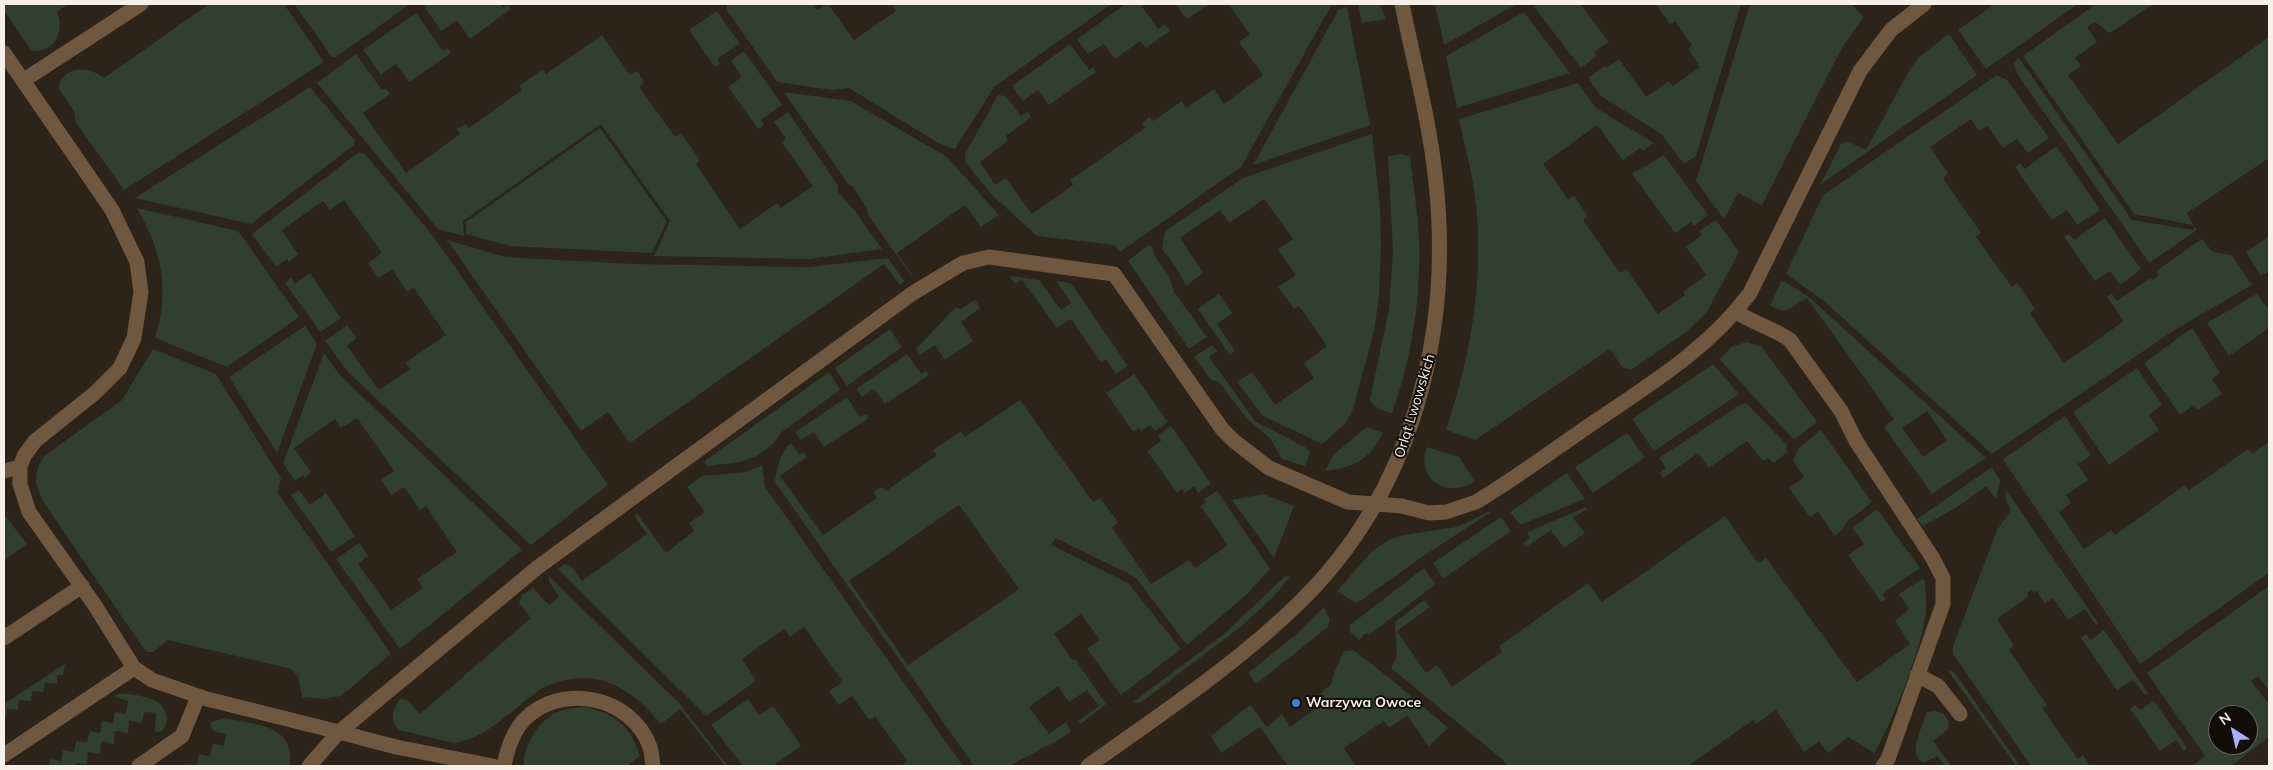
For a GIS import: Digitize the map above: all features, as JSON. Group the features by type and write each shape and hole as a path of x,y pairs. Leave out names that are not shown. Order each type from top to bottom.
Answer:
{"street":[{"path":"24,80 141,4"},
{"name":"Orląt Lwowskich","path":"1088,766 1226,665 1302,601 1344,551 1376,504 1396,468 1410,430 1431,354 1439,294 1440,241 1435,174 1402,4"},
{"path":"309,766 339,732 538,567 916,291 951,270 976,259 1002,258 1114,274 1203,403 1234,441 1269,468 1285,476 1348,502 1402,506 1429,512 1446,512 1476,502 1664,374 1703,344 1736,312 1750,293 1860,71 1891,30 1924,4"},
{"path":"4,53 112,210 137,262 141,292 134,338 120,368 95,393 35,441 24,456 20,467 22,494 30,512 82,586 134,668 152,680 198,697 396,747 493,766"},
{"path":"1736,312 1754,323 1778,332 1790,340 1841,411 1856,441 1939,569 1944,586 1943,604 1917,675 1888,764"},
{"path":"4,471 20,467"},
{"path":"4,638 82,586"},
{"path":"4,755 134,668"},
{"path":"1917,675 1938,686 1960,714"},
{"path":"139,766 182,736 198,697"},
{"path":"504,766 509,743 523,721 543,706 568,698 594,699 618,708 637,725 650,747 652,766"}],"green space":[{"path":"4,4 68,4 57,12 60,27 56,40 47,48 32,51 4,11"},
{"path":"209,4 284,4 324,62 124,190 76,123 74,111 58,88 61,80 71,71 78,70 91,71 104,78"},
{"path":"294,4 406,4 406,7 336,57 332,57"},
{"path":"427,4 500,4 503,8 508,5 511,9 470,39 457,20 441,31 424,6"},
{"path":"727,4 813,4 817,10 828,4 854,40 896,11 893,5 895,4 1111,4 994,87 955,149 938,143 849,88 832,90 777,82 727,10"},
{"path":"1126,4 1140,4 1158,29 1165,24 1170,31 1146,48 1140,41 1115,59 1104,44 1088,54 1077,39"},
{"path":"1175,4 1209,4 1187,19"},
{"path":"1228,4 1332,4 1241,167 1120,252 1115,245 1037,236 992,195 965,162 965,154 998,95 1006,96 1021,116 1028,112 1031,117 1006,136 1008,141 980,162 995,185 1006,178 1032,214 1073,185 1070,180 1145,128 1142,123 1149,117 1153,121 1182,101 1186,108 1214,89 1224,104 1263,75 1239,42 1250,34"},
{"path":"1358,4 1379,4 1386,19 1362,23"},
{"path":"1435,4 1517,4 1444,45"},
{"path":"1538,4 1580,4 1609,42 1594,52 1597,56 1581,68 1534,7"},
{"path":"1656,4 1741,4 1696,156 1684,164 1661,134 1601,96 1588,78 1604,66 1606,68 1619,59 1646,97 1669,81 1673,86 1700,67 1688,49 1692,45 1675,21 1670,24"},
{"path":"1750,4 1851,4 1864,17 1845,43 1833,65 1762,205 1738,193 1724,219 1696,181"},
{"path":"1995,4 2078,4 1986,69 1958,30"},
{"path":"2096,4 2153,4 2110,33 2095,22 2087,27 2097,42 2075,58 2081,66 2068,75 2118,144 2269,37 2269,158 2187,213 2193,225 2134,214 2023,56"},
{"path":"1347,7 1370,125 1253,165 1339,9"},
{"path":"717,11 740,44 717,59 720,64 715,67 689,30"},
{"path":"1524,12 1570,73 1457,108 1446,56"},
{"path":"416,13 443,51 448,48 451,53 409,82 396,64 381,75 363,50"},
{"path":"1949,34 1977,75 1820,185 1841,144 1847,141 1866,150 1910,69 1919,57"},
{"path":"602,35 630,75 637,71 644,82 639,87 675,137 681,133 700,160 696,164 740,229 777,203 781,208 813,186 782,143 786,138 774,122 788,112 838,186 838,192 855,211 882,249 809,259 654,256 670,221 601,124 463,221 464,236 438,229 317,83 356,54 382,90 386,88 390,94 363,113 406,173 460,134 457,129 465,124 469,128 522,90 519,86 543,69 546,74"},
{"path":"1070,44 1089,70 1093,67 1096,72 1049,105 1038,90 1023,101 1012,86"},
{"path":"744,51 782,105 761,120 764,125 758,129 728,87 742,77 731,61"},
{"path":"2019,58 2132,220 2193,230 2194,227 2197,230 2149,263 2018,75 2013,63"},
{"path":"1997,75 2007,80 2049,138 2028,153 2017,139 2003,148 1988,126 1979,131 1971,119 1930,147 1948,173 1943,178 1981,233 1976,237 2012,287 2017,283 2035,309 2030,313 2064,363 2124,321 2107,297 2112,294 2117,301 2150,278 2152,280 2159,275 2156,271 2202,239 2213,252 2232,255 2252,285 2173,331 1992,454 1824,301 1786,274 1823,195"},
{"path":"1578,83 1596,108 1654,143 1643,151 1640,148 1623,160 1597,125 1543,164 1568,199 1574,196 1588,216 1583,220 1620,273 1626,269 1658,314 1685,295 1683,292 1706,275 1686,247 1702,235 1699,231 1716,220 1739,252 1707,312 1685,333 1631,370 1622,367 1610,349 1475,440 1446,430 1455,403 1468,347 1473,319 1478,263 1475,194 1459,119"},
{"path":"310,87 355,141 354,145 251,224 135,198"},
{"path":"784,92 851,101 947,157 999,215 981,227 965,205 897,253 913,276 911,275 868,215 867,208 852,186 848,184"},
{"path":"600,128 667,222 652,253 509,246 466,234 466,222"},
{"path":"1372,134 1380,207 1381,243 1379,297 1374,331 1353,409 1346,423 1322,444 1263,416 1237,382 1252,372 1275,405 1314,378 1304,363 1327,346 1299,306 1294,309 1278,287 1296,275 1278,249 1293,239 1264,199 1229,223 1220,210 1180,238 1203,273 1186,286 1177,269 1162,249 1165,231 1243,178"},
{"path":"2056,146 2100,210 2077,225 2067,210 2052,220 2015,167 2020,163 2025,169"},
{"path":"359,152 364,153 433,236 608,485 531,545 348,372 325,341 347,325 357,338 347,346 379,390 410,369 405,363 446,335 414,288 407,292 392,269 378,278 368,263 382,253 344,200 330,210 323,201 282,230 298,254 289,262 287,259 276,267 252,234"},
{"path":"1401,154 1410,156 1418,219 1419,262 1414,328 1405,371 1392,413 1379,409 1370,400 1389,309 1393,251 1388,156"},
{"path":"1664,155 1708,215 1694,226 1691,222 1675,233 1632,174"},
{"path":"137,208 238,231 299,317 227,367 155,338 162,304 161,272 158,256 146,224"},
{"path":"2105,218 2141,269 2120,285 2110,271 2095,281 2064,237 2069,234 2074,240"},
{"path":"2269,236 2269,271 2261,276 2246,252"},
{"path":"447,240 506,257 633,264 808,267 888,258 904,281 900,285 884,264 630,443 608,412 581,431"},
{"path":"1148,245 1152,246 1155,256 1169,276 1174,292 1207,337 1189,349 1128,261"},
{"path":"310,273 341,318 320,332 285,283 291,278 295,284"},
{"path":"1010,277 1039,280 1061,310 1071,303 1056,281 1071,283 1128,366 1116,374 1106,359 1101,362 1071,319 1057,328 1022,280 1015,284"},
{"path":"1781,282 1785,282 1809,297 1986,458 1932,494 1884,427 1894,419 1807,298 1786,310 1776,309 1770,305","holes":["1927,411 1947,440 1923,457 1902,428"]},
{"path":"1219,294 1232,313 1217,324 1235,351 1230,355 1198,309"},
{"path":"2257,294 2269,310 2269,328 2229,356 2207,323"},
{"path":"975,300 980,308 961,322 973,341 945,360 935,345 920,355 916,349 955,308 961,309"},
{"path":"305,326 317,344 277,453 229,377"},
{"path":"2192,328 2220,373 2212,379 2222,394 2198,410 2194,405 2180,415 2144,363"},
{"path":"890,329 902,347 847,386 835,368"},
{"path":"1747,342 1762,347 1817,422 1794,440 1719,359 1733,346"},
{"path":"1212,345 1217,351 1209,357 1256,422 1307,448 1310,453 1305,466 1282,459 1270,438 1247,419 1219,382 1211,380 1194,357"},
{"path":"153,349 216,374 281,478 278,493 391,654 341,696 323,699 302,697 298,676 291,669 168,640 153,652 146,652 44,503 37,485 36,474 44,456 122,400"},
{"path":"324,353 339,374 522,550 400,649 336,559 359,543 368,556 358,564 391,610 423,588 417,579 457,552 426,506 420,510 404,487 391,495 381,480 394,471 357,418 341,428 335,419 294,448 311,472 305,478 303,475 295,481 283,463"},
{"path":"907,354 921,374 926,371 929,375 885,404 874,389 862,397 856,389"},
{"path":"1713,364 1739,394 1654,451 1632,419"},
{"path":"2137,368 2162,405 2149,415 2159,430 2109,465 2073,412"},
{"path":"829,372 840,390 782,432 773,444 756,456 741,462 706,466 704,462 706,460"},
{"path":"1134,374 1168,422 1155,431 1150,425 1141,431 1139,428 1133,432 1106,393"},
{"path":"847,397 860,417 866,414 869,418 824,447 814,432 801,440 795,432"},
{"path":"1020,400 1093,502 1100,498 1118,522 1112,527 1151,584 1189,560 1195,568 1228,545 1200,506 1206,502 1204,499 1217,491 1270,569 1246,595 1187,645 1135,577 1056,538 1051,545 1128,583 1181,649 1121,695 1087,649 1100,640 1081,614 1054,634 1072,660 1075,659 1106,704 1081,724 1078,721 1099,706 1087,690 1069,702 1058,686 1029,707 1049,734 1066,722 1071,731 1062,738 1009,766 974,766 775,482 784,450 791,443 799,454 803,452 807,457 780,476 823,535 877,498 873,492 882,487 886,491 937,455 933,450 961,431 965,437","holes":["959,505 1019,589 908,665 849,581"]},
{"path":"1746,403 1787,445 1787,452 1774,463 1768,458 1763,461 1747,441 1709,468 1698,453 1663,478 1660,473 1666,468 1659,458 1738,406"},
{"path":"2065,416 2091,455 2078,464 2088,480 2066,495 2071,503 2059,512 2084,549 2111,530 2115,535 2185,485 2189,490 2248,449 2252,454 2269,442 2269,573 2140,664 2003,459"},
{"path":"1171,426 1211,484 1198,493 1194,486 1185,493 1182,489 1177,493 1147,451 1161,441 1158,435"},
{"path":"1367,427 1383,433 1367,456 1353,465 1325,471 1333,455"},
{"path":"1821,430 1872,502 1848,521 1835,536 1818,512 1810,517 1789,488 1804,477 1793,461 1798,449"},
{"path":"1627,433 1645,457 1593,493 1575,467"},
{"path":"1427,447 1459,457 1475,482 1456,488 1438,484 1428,475 1424,461"},
{"path":"762,465 765,487 963,766 901,766 907,761 875,716 869,720 852,696 839,705 829,691 843,682 804,627 790,637 784,629 742,659 756,681 706,716 558,569 564,564 571,566 582,581 647,534 635,517 636,512 666,553 694,531 689,523 705,512 687,487 702,476 746,472"},
{"path":"1992,467 2000,480 1996,499 1986,486 1959,506 1923,526 1917,519"},
{"path":"1567,473 1585,499 1520,525 1510,512"},
{"path":"299,490 310,505 326,493 355,536 331,552 291,495"},
{"path":"2006,490 2098,623 2096,625 2085,609 2068,620 2053,598 2045,604 2037,591 2034,593 2032,590 2027,593 2029,596 1997,619 2014,646 2009,650 2047,705 2042,708 2078,759 2083,755 2090,766 2031,766 1953,654 1953,646 1997,530 2011,510 2005,498"},
{"path":"1263,494 1294,506 1274,558 1232,500"},
{"path":"1586,507 1587,509 1573,518 1585,533 1564,548 1551,530 1526,547 1523,543 1530,538 1527,532"},
{"path":"1877,509 1920,568 1882,594 1886,599 1881,602 1848,555 1864,544 1852,528"},
{"path":"1490,511 1362,600 1355,603 1337,591 1372,551 1389,540 1403,535 1457,527"},
{"path":"4,514 27,544 4,560"},
{"path":"1725,516 1758,563 1766,558 1857,682 1910,644 1895,621 1909,609 1899,594 1922,579 1925,580 1926,611 1919,644 1898,704 1874,753 1848,737 1828,753 1819,741 1804,752 1776,710 1756,724 1753,720 1688,766 1508,766 1391,668 1397,657 1395,622 1424,600 1430,607 1397,631 1426,673 1437,665 1452,687 1502,652 1499,646 1588,583 1602,602"},
{"path":"1501,517 1511,531 1443,579 1433,563"},
{"path":"1424,568 1436,584 1369,635 1366,633 1359,640 1350,632 1350,625"},
{"path":"549,576 679,703 728,766 725,766 680,709 661,724 648,710 621,688 591,679 558,682 539,690 488,730 465,741 454,743 399,730 394,723 393,715 400,699 407,700 420,714 531,618 519,603 522,595 533,588 549,605 559,597 549,581"},
{"path":"1285,576 1290,577 1275,595 1243,625 1143,701 1133,702 1224,634"},
{"path":"2269,586 2269,690 2258,676 2251,681 2269,704 2269,737 2258,745 2258,705 2208,705 2208,755 2245,755 2231,766 2196,766 2195,764 2205,756 2147,673"},
{"path":"1324,607 1330,620 1328,627 1256,684 1248,673 1298,633"},
{"path":"2104,630 2148,693 2145,695 2133,680 2117,690 2081,638 2086,634 2091,640"},
{"path":"1353,650 1391,679 1448,728 1429,746 1407,716 1389,728 1384,721 1344,748 1356,766 1288,766 1260,727 1221,753 1211,736 1250,705 1267,727 1282,714 1290,727 1320,705 1316,698 1332,683 1333,675 1344,651"},
{"path":"65,664 63,675 57,675 57,684 45,683 43,692 32,691 31,701 19,700 18,710 7,709 6,718 4,718 4,704"},
{"path":"1947,669 1954,672 2020,766 2016,766"},
{"path":"118,694 141,696 154,700 162,706 167,720 161,732 155,730 156,713 144,712 142,723 129,721 128,733 115,731 114,744 101,741 100,754 88,752 87,764 76,763 75,766 49,766 50,759 61,761 63,750 74,752 76,741 87,742 90,731 100,733 102,721 113,723 115,712 126,714 128,701 115,697"},
{"path":"748,699 759,715 773,706 801,746 773,766 743,766 711,725"},
{"path":"2154,701 2187,748 2184,751 2176,740 2160,751 2130,709 2135,705 2140,710"},
{"path":"587,707 607,714 621,723 632,737 640,756 627,766 524,766 528,744 540,725 560,711"},
{"path":"1935,711 1944,714 1949,722 1948,729 1933,741 1951,766 1945,766 1937,756 1924,763 1919,760 1916,754 1917,740 1927,712"},
{"path":"224,718 260,725 270,728 279,734 286,741 290,752 290,766 185,766 185,764 197,765 199,754 210,756 213,744 224,746 226,734 213,731 210,723"}],"place":[{"name":"Warzywa Owoce","path":"1296,703"}]}
